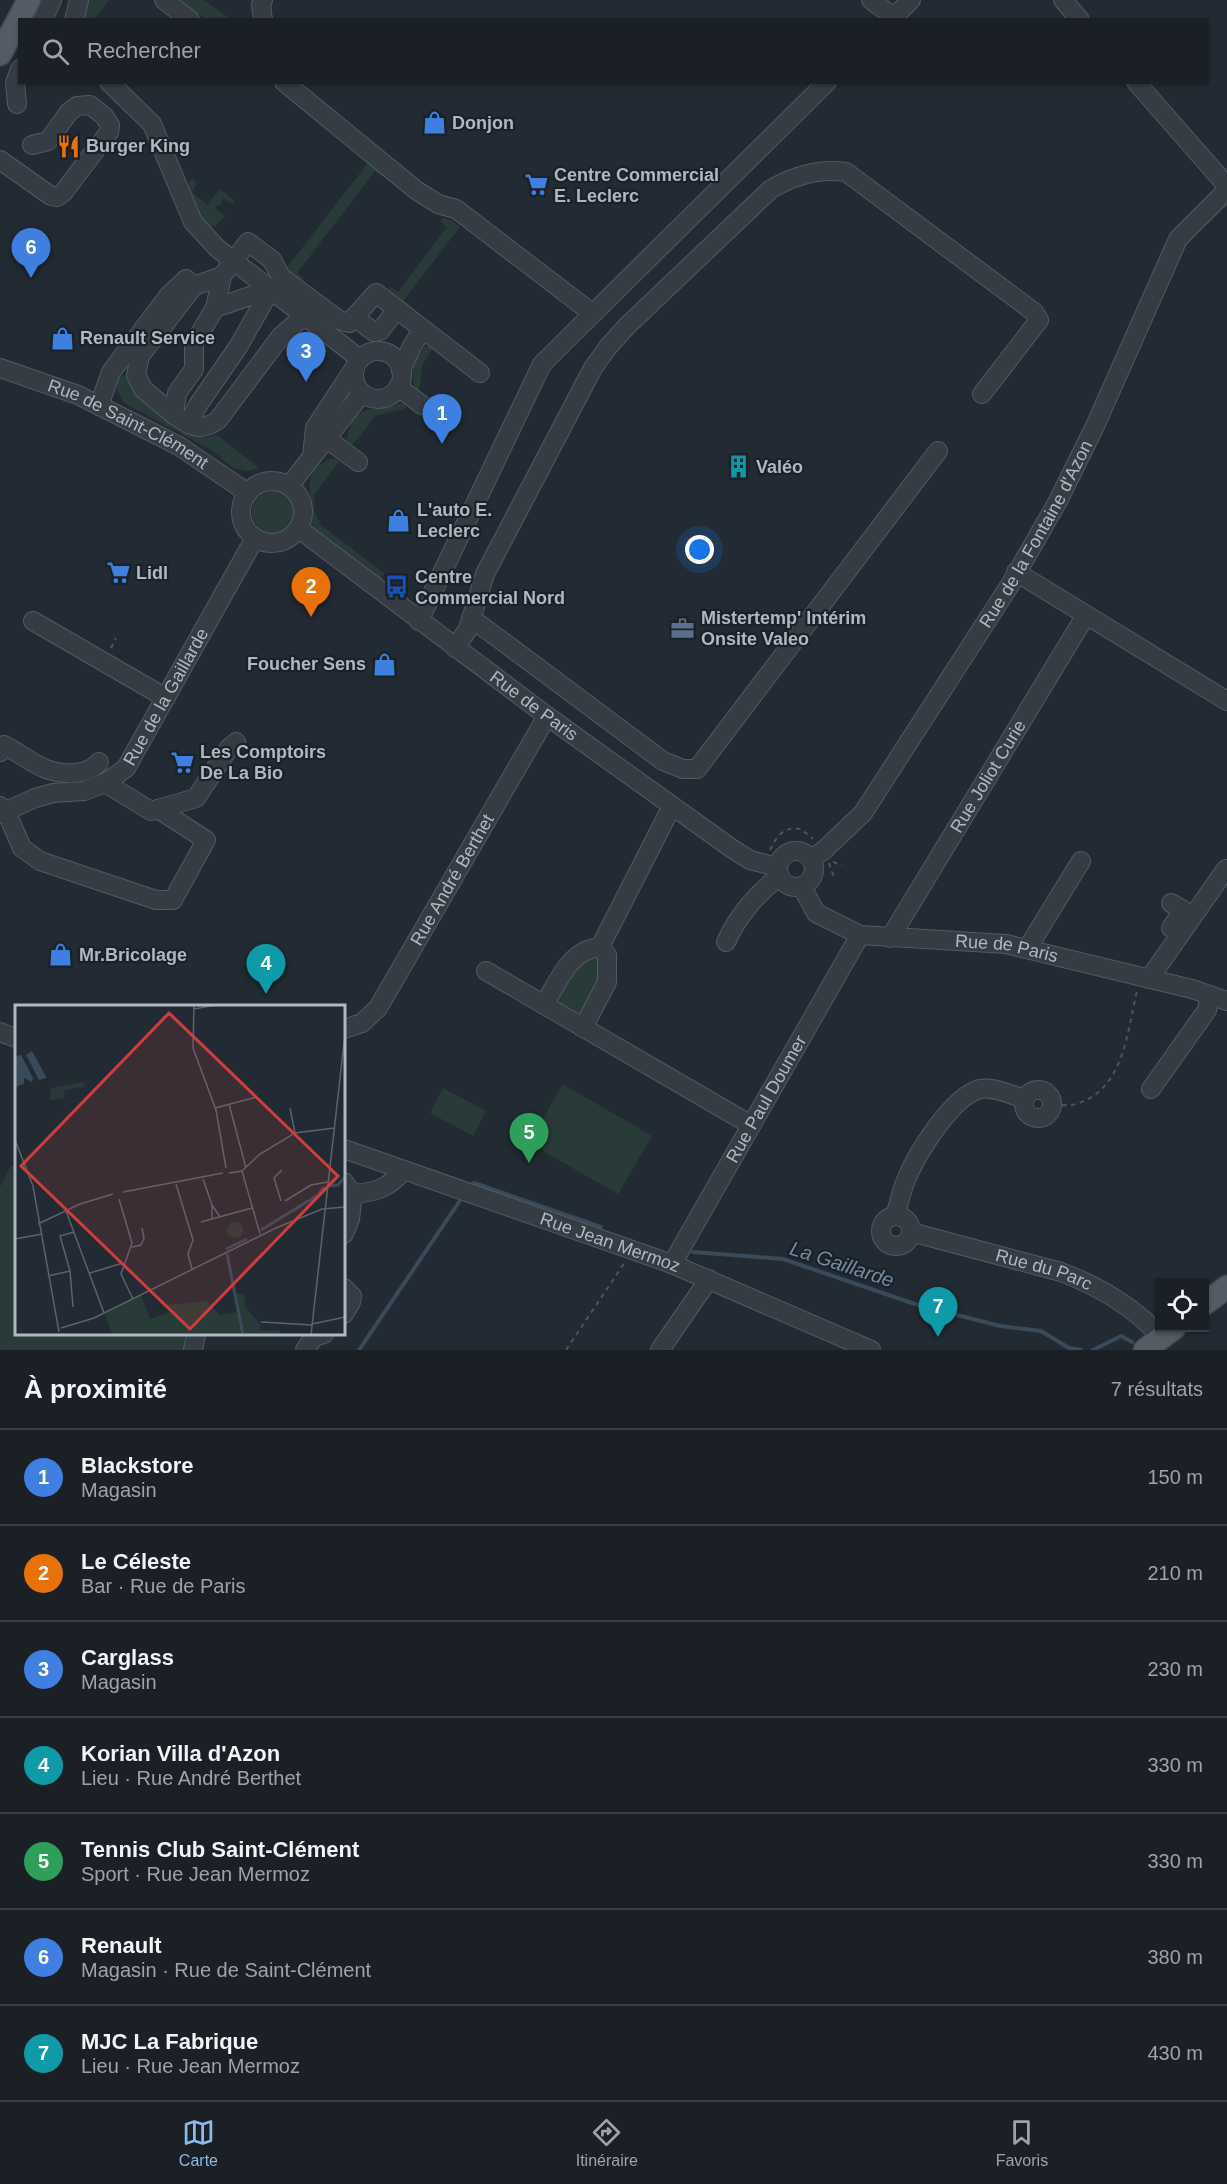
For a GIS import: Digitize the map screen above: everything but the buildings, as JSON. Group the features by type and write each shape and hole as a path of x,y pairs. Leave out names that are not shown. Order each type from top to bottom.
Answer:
{"main road":[{"path":"19,18 28,0"},
{"path":"0,54 18,19"},
{"path":"1209,1300 1227,1287"}],"street":[{"path":"44,18 52,0"},
{"path":"73,18 79,0"},
{"path":"164,0 187,18"},
{"path":"263,0 261,5 263,18"},
{"path":"871,0 892,18 911,0"},
{"path":"1063,0 1078,18"},
{"path":"17,104 15,83 18,75"},
{"path":"111,84 152,124 193,222 218,248 305,315 358,363"},
{"path":"286,84 416,190 438,204 456,209 592,313"},
{"path":"299,530 416,619 542,364 824,84"},
{"path":"1138,84 1227,188"},
{"path":"7,165 51,196 57,197 63,193 109,132 110,124 90,105 77,106 69,112 48,141 32,145"},
{"path":"455,648 468,629 485,574 592,368 627,326 771,189 786,180 802,175 846,172 1034,312 1039,320 982,394"},
{"name":"Rue de la Fontaine d'Azon","path":"814,851 823,851 863,813 1016,572 1058,501 1095,426 1178,239 1227,188"},
{"path":"181,420 177,393 194,369 194,343 215,309 222,276 248,242 272,260 281,277 339,320 349,323 376,293 480,373"},
{"path":"222,276 194,286 140,356 136,375 143,389 181,420 200,428 210,426 218,420 280,336 305,315"},
{"path":"99,406 111,372 169,296 186,279 194,286"},
{"path":"215,309 271,289"},
{"path":"181,420 198,405 238,347 271,289"},
{"path":"354,317 374,332 380,331 398,309"},
{"path":"358,363 355,381 362,393 374,398 388,396 400,379 412,346 423,329"},
{"path":"312,456 315,428 358,363 373,352 387,353 423,329"},
{"path":"387,353 399,364 400,379 422,405"},
{"name":"Rue de Saint-Clément","path":"0,368 78,395 179,446 248,493"},
{"path":"289,486 362,393"},
{"path":"326,438 358,462"},
{"path":"471,618 663,761 682,769 697,770 938,451"},
{"path":"272,481 289,486 302,501 304,511 299,530 283,542 264,543 247,531 241,512 243,502 248,493 262,482 272,481"},
{"name":"Rue de la Gaillarde","path":"2,811 53,793 84,791 105,783 126,768 166,698 222,585 255,538"},
{"path":"1016,572 1227,701"},
{"name":"Rue Joliot Curie","path":"890,938 1086,615"},
{"name":"Rue de Paris","path":"416,619 418,632 439,648 455,648 750,860 775,866"},
{"path":"33,621 166,698"},
{"name":"Rue André Berthet","path":"345,1029 362,1023 378,1008 547,716"},
{"path":"0,752 4,745 47,770 79,773 94,768 99,762"},
{"path":"105,783 151,811 196,798 232,745"},
{"path":"600,947 672,806"},
{"path":"2,811 22,848 40,861 156,900 173,900 206,840 158,809"},
{"path":"726,942 730,932 762,889 775,866 779,861 788,852 814,851 813,875 802,887 791,887 782,881 775,866"},
{"path":"1027,949 1082,861"},
{"path":"1142,977 1226,869"},
{"name":"Rue de Paris","path":"802,887 816,914 860,935 1006,944 1218,998"},
{"path":"1142,977 1184,910 1171,903"},
{"name":"Rue Paul Doumer","path":"672,1264 860,935"},
{"path":"544,1005 569,962 588,948 600,947"},
{"path":"583,1028 607,982 607,955 600,947"},
{"path":"486,971 751,1125"},
{"path":"1151,1089 1218,998"},
{"path":"0,1032 15,1038"},
{"path":"895,1216 905,1181 918,1156 932,1134 964,1098 981,1089 1025,1099 1035,1090 1044,1090 1051,1096 1053,1105"},
{"name":"Rue Jean Mermoz","path":"345,1149 672,1264 871,1350"},
{"path":"345,1232 350,1219 348,1188 367,1193 388,1186 404,1170"},
{"path":"895,1216 905,1219 911,1227 911,1232 908,1241 894,1246 885,1242 881,1233 886,1219 895,1216"},
{"name":"Rue du Parc","path":"911,1232 1062,1272 1081,1280 1128,1309 1160,1338"},
{"path":"660,1350 709,1279"},
{"path":"345,1289 352,1296 345,1312"},
{"path":"193,1350 196,1335"},
{"path":"305,1350 314,1336 319,1335"}],"path":[{"path":"775,866 778,834 785,830 801,829 814,851"},
{"path":"834,877 827,859 842,865"},
{"path":"1053,1105 1075,1104 1094,1096 1109,1083 1121,1056 1142,977"},
{"path":"566,1350 633,1250"}],"shaded area":[{"path":"84,0 109,0 95,18 80,18"},
{"path":"180,0 204,0 229,18 204,18"},
{"path":"371,159 383,173 383,177 375,171 297,273 304,279 299,280 281,265 281,261 288,266"},
{"path":"192,179 197,184 192,192 207,205 220,189 235,201 232,204 224,198 220,206 215,208 225,216 216,226 208,228 202,223 187,186"},
{"path":"443,218 460,227 404,300 411,306 407,309 389,293 389,286 398,292 447,227 440,221"},
{"path":"294,338 308,341 328,350 325,356 299,344 292,354 282,347"},
{"path":"429,344 433,348 422,365 420,386 417,390 413,379 414,367 425,346"},
{"path":"126,375 130,383 191,432 205,438 217,435 259,468 248,471 233,468 213,451 126,404 119,394 117,384 118,376"},
{"path":"404,404 406,408 375,416 354,443 349,444 349,430 353,420 360,413"},
{"path":"330,459 336,459 339,462 314,495 315,512 321,525 385,574 380,580 314,532 310,480 316,469"},
{"path":"273,491 288,497 294,512 288,527 273,533 258,527 252,512 258,497"},
{"path":"587,957 599,957 603,977 587,1010 579,1016 559,1005 557,995 574,967"},
{"path":"563,1084 652,1136 618,1194 529,1143"},
{"path":"443,1088 486,1111 473,1136 430,1113"},
{"path":"11,1165 15,1168 15,1335 185,1335 183,1350 0,1350 0,1187"}],"waterway":[{"name":"La Gaillarde","path":"474,1183 601,1227"},
{"name":"La Gaillarde","path":"359,1350 459,1202"},
{"name":"La Gaillarde","path":"693,1252 783,1259 915,1304 1000,1326 1041,1331 1069,1348 1081,1350"},
{"name":"La Gaillarde","path":"1093,1350 1121,1336 1132,1342"}],"place":[{"name":"Donjon","path":"434,123"},
{"name":"Burger King","path":"68,146"},
{"name":"Centre Commercial E. Leclerc","path":"536,185"},
{"name":"Renault","path":"31,278"},
{"name":"Renault Service","path":"62,338"},
{"name":"Carglass","path":"306,382"},
{"name":"Blackstore","path":"442,444"},
{"name":"Valéo","path":"738,467"},
{"name":"L'auto E. Leclerc","path":"399,520"},
{"name":"Lidl","path":"118,573"},
{"name":"Centre Commercial Nord","path":"397,587"},
{"name":"Le Céleste","path":"311,617"},
{"name":"Mistertemp' Intérim Onsite Valeo","path":"683,628"},
{"name":"Foucher Sens","path":"384,664"},
{"name":"Les Comptoirs De La Bio","path":"182,762"},
{"name":"Mr.Bricolage","path":"61,955"},
{"name":"Korian Villa d'Azon","path":"266,994"},
{"name":"Tennis Club Saint-Clément","path":"529,1163"},
{"name":"MJC La Fabrique","path":"938,1337"}]}
